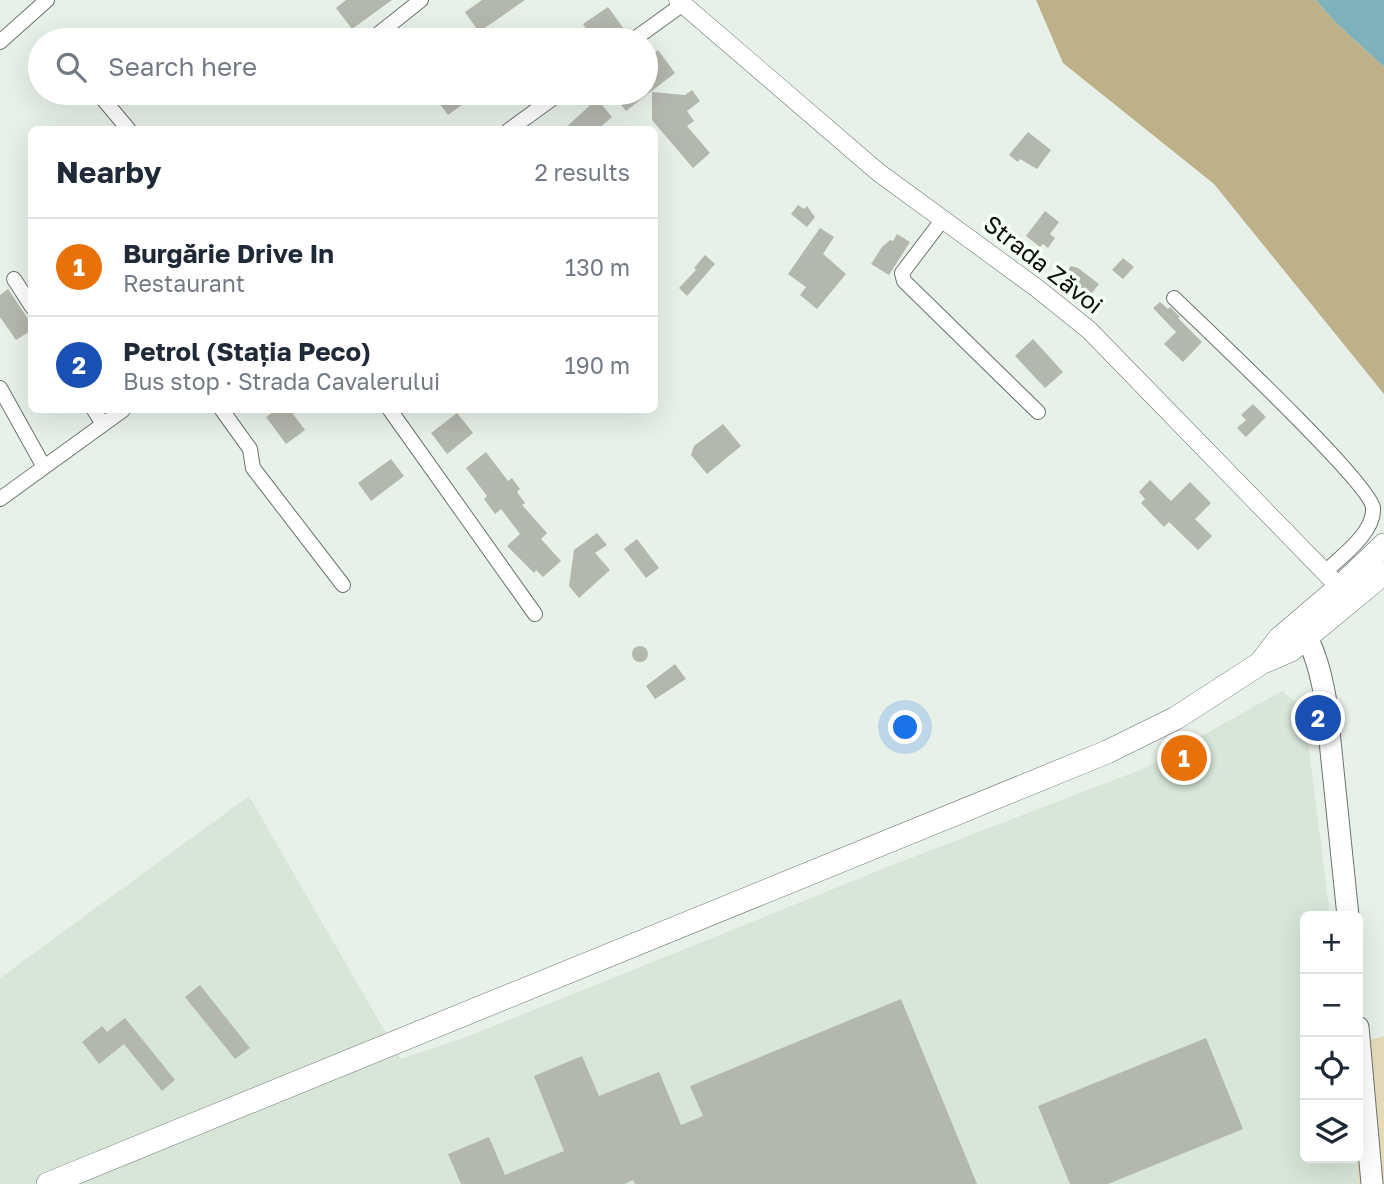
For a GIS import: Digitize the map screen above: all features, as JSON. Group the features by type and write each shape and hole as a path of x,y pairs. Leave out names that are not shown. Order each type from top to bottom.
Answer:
{"main road":[{"path":"48,1184 1107,752 1176,718 1261,663 1291,650 1302,629 1339,586 1383,546"},
{"path":"1339,586 1384,573"},
{"path":"1302,629 1320,670 1326,702 1347,911"},
{"path":"1359,1037 1372,1184"}],"street":[{"path":"0,42 47,0"},
{"path":"386,28 421,0"},
{"path":"647,28 680,2"},
{"name":"Strada Zăvoi","path":"680,2 878,172 1038,289 1088,330 1339,586"},
{"path":"108,105 126,126"},
{"path":"515,126 543,105"},
{"path":"943,219 902,273 904,281 1038,412"},
{"path":"14,279 28,301"},
{"path":"1174,298 1322,445 1368,495 1373,508 1371,520 1339,586"},
{"path":"0,388 44,467"},
{"path":"96,413 103,424"},
{"path":"0,499 120,413"},
{"path":"224,413 250,449 253,468 343,585"},
{"path":"392,413 535,614"}],"shaded area":[{"path":"1036,0 1316,0 1334,21 1384,67 1384,394 1214,184 1063,63"},
{"path":"1282,691 1304,709 1329,911 1300,911 1300,1163 1357,1163 1359,1184 0,1184 0,978 249,796 401,1059 469,1036 895,864 1145,768"},
{"path":"1384,1036 1384,1184 1359,1184 1357,1163 1363,1163 1363,1042"}],"water":[{"path":"1316,0 1384,0 1384,67 1334,21"}],"building":[{"path":"346,0 392,0 353,28 336,8"},
{"path":"482,0 525,0 485,28 476,28 465,12"},
{"path":"608,7 623,28 586,28 583,24"},
{"path":"658,50 675,73 658,86"},
{"path":"692,90 700,101 687,111 694,121 687,126 710,153 693,168 652,120 652,105 658,105 658,93 685,95"},
{"path":"441,105 462,105 448,115"},
{"path":"590,105 602,105 612,117 602,126 567,126"},
{"path":"621,105 634,105 626,111"},
{"path":"1028,132 1051,150 1037,169 1020,159 1018,162 1009,155"},
{"path":"798,205 804,209 807,206 815,217 807,227 791,214"},
{"path":"1045,211 1059,222 1050,234 1055,238 1048,248 1043,244 1040,247 1026,236"},
{"path":"820,228 834,237 823,254 846,274 817,309 800,295 806,287 788,274"},
{"path":"897,234 910,242 889,275 871,264 882,247 890,240 893,241"},
{"path":"705,255 715,264 687,296 679,288 696,270 694,268"},
{"path":"1123,258 1134,267 1123,279 1112,270"},
{"path":"1071,266 1078,268 1099,284 1082,306 1067,295 1071,289 1060,280"},
{"path":"8,289 28,319 28,332 16,340 0,317 0,295"},
{"path":"1160,302 1168,309 1170,307 1202,342 1183,362 1164,344 1176,332 1153,308"},
{"path":"1033,339 1063,372 1045,388 1015,356"},
{"path":"1253,404 1266,417 1246,437 1237,428 1246,420 1241,415"},
{"path":"272,413 292,413 305,430 286,444 266,417"},
{"path":"457,413 473,433 447,454 431,433"},
{"path":"723,424 741,446 707,474 691,455 694,446"},
{"path":"486,452 508,481 512,478 520,489 517,492 525,503 522,505 547,533 541,539 561,561 543,577 536,570 534,573 507,546 520,534 501,509 495,514 484,499 487,496 466,468"},
{"path":"391,459 404,476 371,501 358,483"},
{"path":"1150,480 1171,501 1190,482 1211,503 1195,519 1212,536 1198,550 1169,522 1164,527 1141,503 1145,499 1139,492"},
{"path":"597,533 607,545 595,553 610,570 579,598 569,586 574,550"},
{"path":"637,539 659,568 646,578 624,549"},
{"path":"637,646 643,646 648,654 646,660 637,662 632,657 632,651"},
{"path":"675,664 686,679 655,699 646,686"},
{"path":"200,985 250,1048 235,1059 185,997"},
{"path":"901,999 977,1184 635,1184 633,1180 625,1184 461,1184 448,1154 489,1137 505,1175 564,1151 534,1076 582,1056 599,1096 659,1072 681,1125 703,1116 690,1086"},
{"path":"125,1018 175,1080 162,1091 124,1044 99,1064 82,1042 102,1026 107,1032"},
{"path":"1206,1038 1243,1129 1108,1184 1070,1184 1038,1106"}],"place":[{"name":"Petrol (Stația Peco)","path":"1318,718"},
{"name":"Burgărie Drive In","path":"1184,758"}]}
